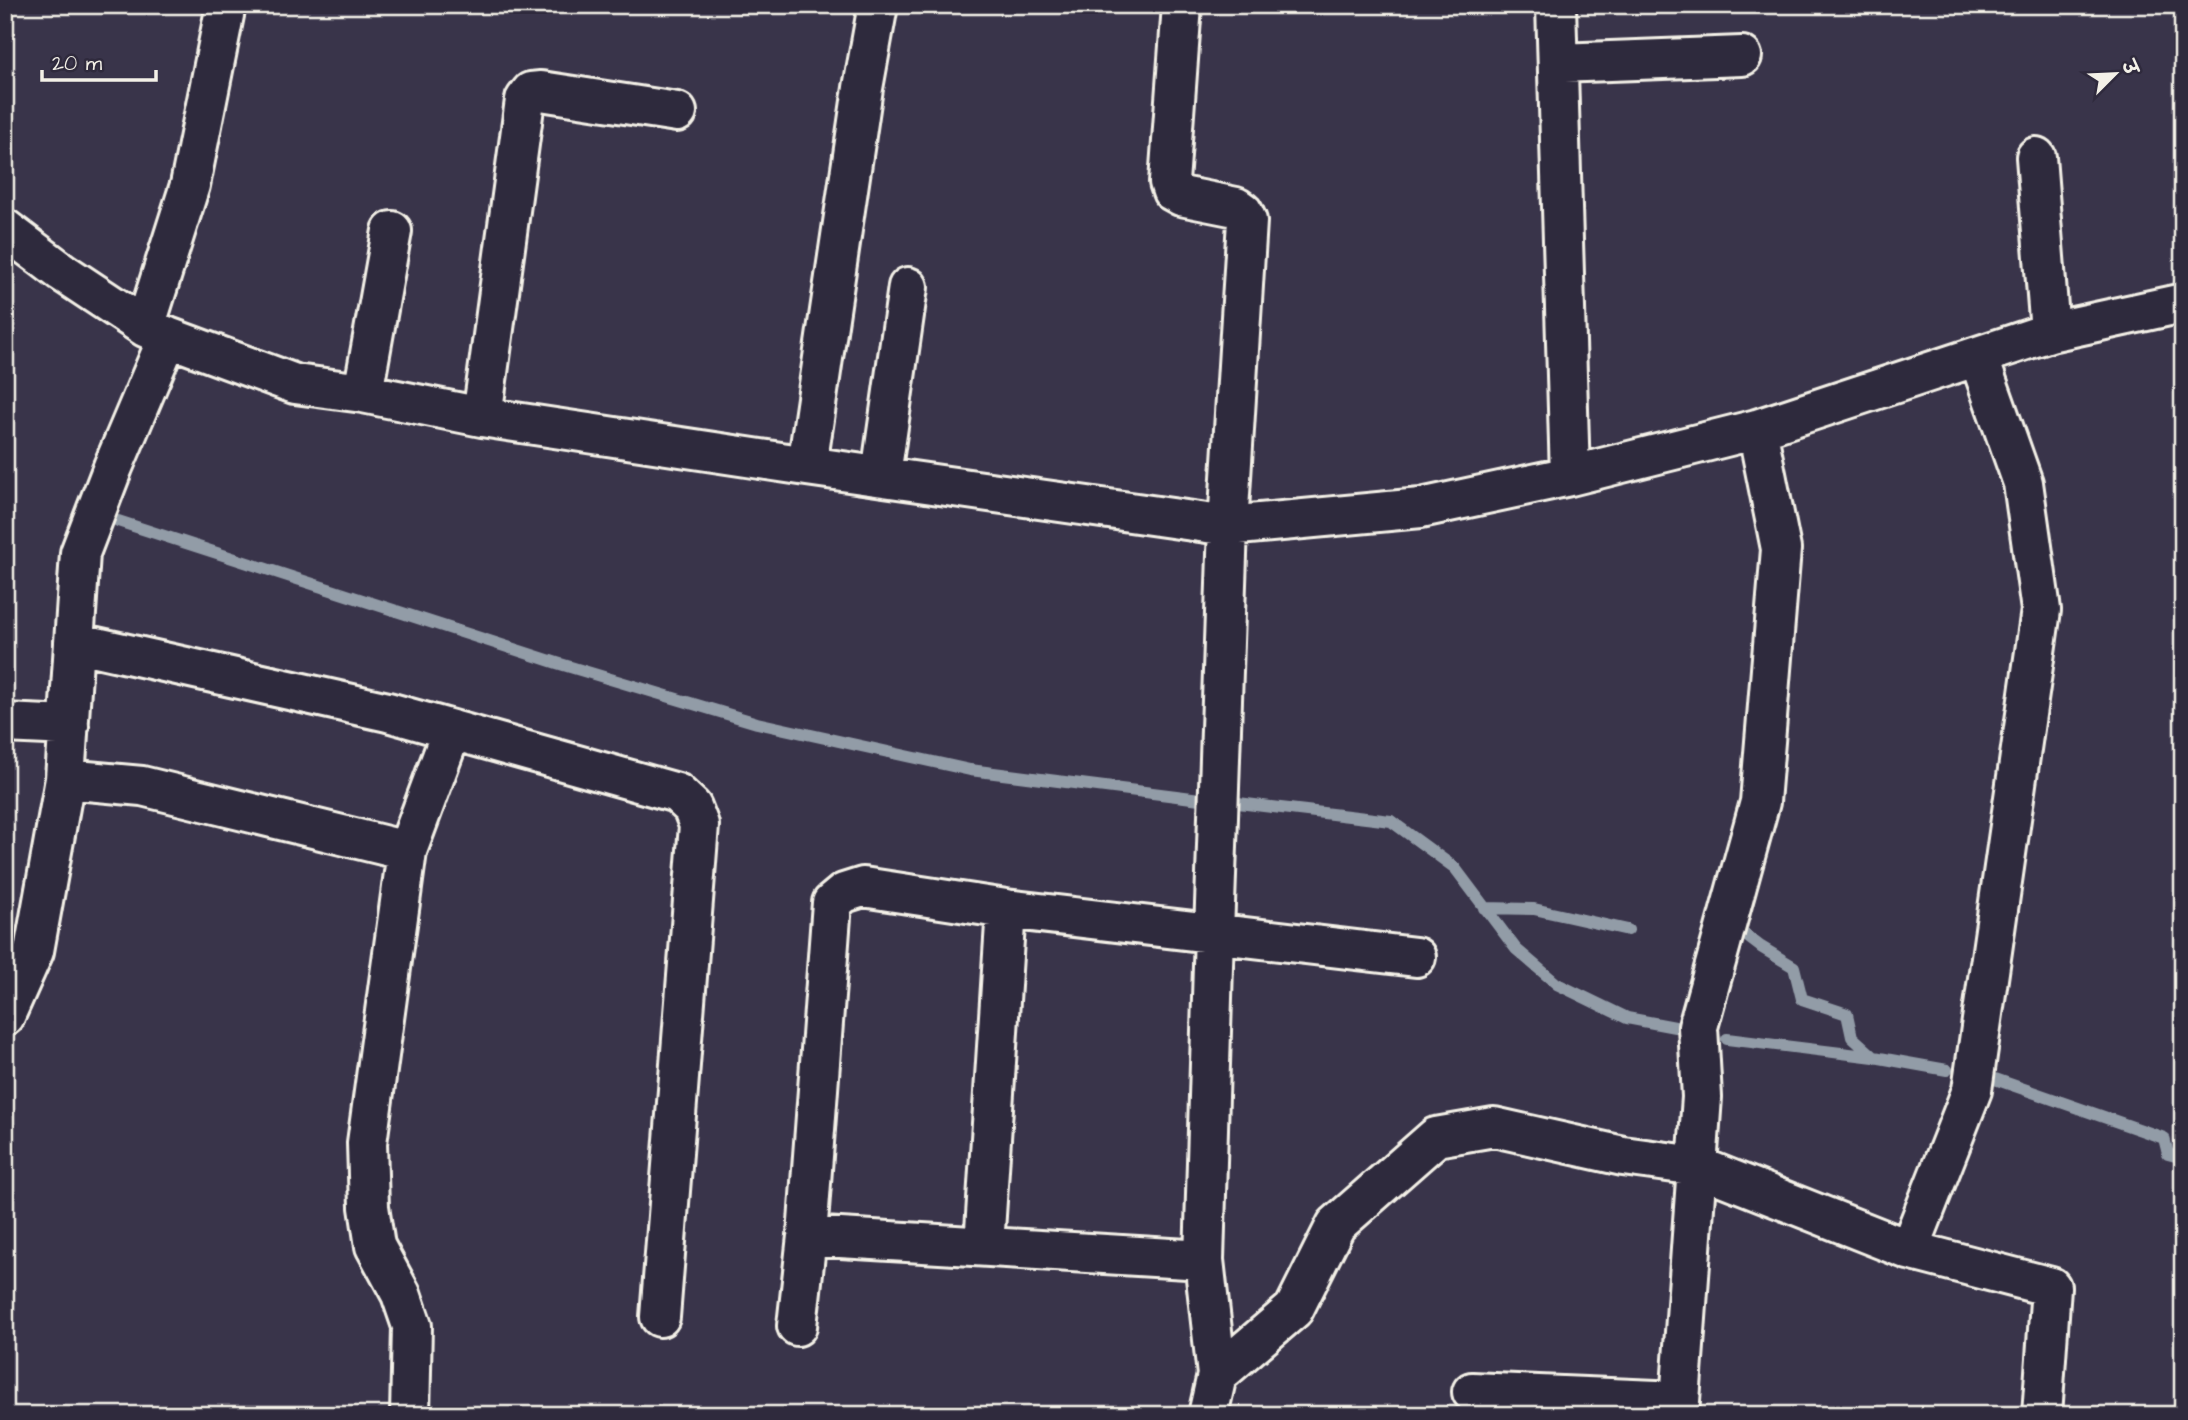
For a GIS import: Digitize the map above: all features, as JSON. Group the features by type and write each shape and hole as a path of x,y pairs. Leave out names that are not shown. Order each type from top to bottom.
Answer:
{"street":[{"path":"5,1016 34,951 65,779 80,553 113,467 157,332 226,5"},
{"path":"807,466 863,88 878,5"},
{"path":"1182,5 1169,182 1172,191 1181,196 1236,207 1243,212 1247,221 1228,526 1214,933 1204,1260 1217,1375 1208,1415"},
{"path":"1556,5 1570,476"},
{"path":"1558,62 1742,56"},
{"path":"482,416 526,100 531,92 541,91 677,113"},
{"path":"2036,158 2050,332"},
{"path":"5,229 62,272 157,332 295,384 807,466 1228,526 1421,508 1570,476 1757,429 2050,332 2183,303"},
{"path":"363,393 392,231"},
{"path":"881,475 908,288"},
{"path":"1909,1250 1972,1090 2041,610 2023,483 1978,356"},
{"path":"1472,1392 1679,1408 1702,1097 1698,1027 1760,802 1781,549 1757,429"},
{"path":"74,642 388,712 677,793 692,807 699,825 660,1317"},
{"path":"5,723 69,726"},
{"path":"410,1415 412,1325 401,1294 375,1246 369,1207 367,1143 407,851 452,730"},
{"path":"65,779 142,786 407,851"},
{"path":"797,1326 807,1236 832,903 844,893 863,887 1006,909 1416,957"},
{"path":"984,1246 1006,909"},
{"path":"1217,1375 1294,1309 1336,1225 1436,1137 1494,1127 1623,1156 1697,1166 1909,1250 2051,1287 2042,1415"},
{"path":"807,1236 1204,1260"}],"waterway":[{"path":"118,521 557,663 757,723 970,770 1200,799"},
{"path":"1238,803 1391,821 1455,868 1516,949 1557,984 1627,1018 1675,1027"},
{"path":"1484,908 1534,909 1628,930"},
{"path":"1740,931 1794,967 1802,999 1847,1014 1852,1037 1874,1057"},
{"path":"1727,1039 1874,1057 1947,1070"},
{"path":"1995,1079 2164,1138 2168,1154 2183,1158"}]}
